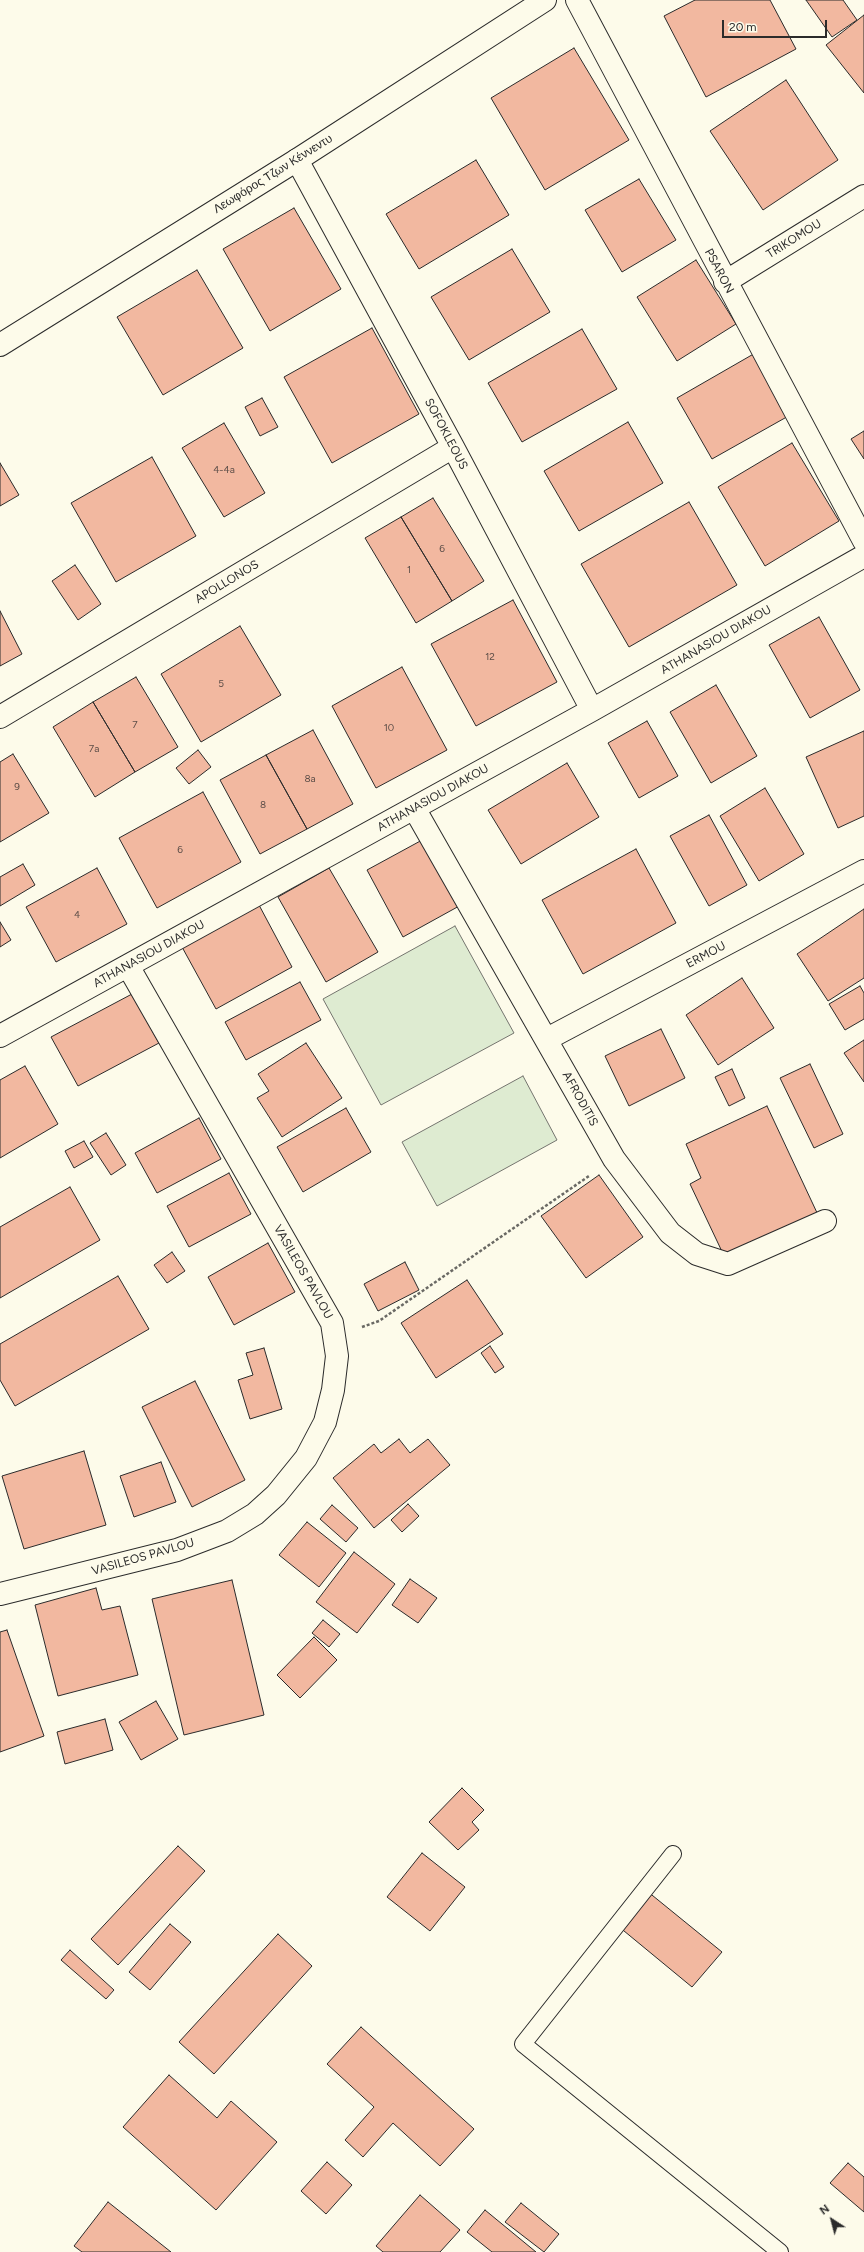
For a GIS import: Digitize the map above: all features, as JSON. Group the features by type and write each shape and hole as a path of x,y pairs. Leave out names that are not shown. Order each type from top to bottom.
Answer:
{"street":[{"name":"Λεωφόρος Τζων Κέννεντυ","path":"0,345 297,160 545,0"},
{"name":"PSARON","path":"577,0 725,282 864,541"},
{"name":"SOFOKLEOUS","path":"297,160 453,447 592,710"},
{"name":"TRIKOMOU","path":"725,282 864,196"},
{"name":"APOLLONOS","path":"0,717 453,447"},
{"name":"ATHANASIOU DIAKOU","path":"0,1036 592,710 864,556"},
{"name":"AFRODITIS","path":"414,808 614,1159 670,1233 697,1254 728,1264 825,1221"},
{"name":"ERMOU","path":"547,1039 864,871"},
{"name":"VASILEOS PAVLOU","path":"0,1594 177,1550 227,1531 255,1514 276,1496 306,1458 325,1422 333,1390 337,1356 332,1323 128,966"}],"lane":[{"path":"674,1854 523,2044 780,2252"}],"path":[{"path":"334,1337 379,1321 614,1159"}],"green space":[{"path":"455,926 514,1033 381,1105 323,999"},
{"path":"523,1076 557,1140 437,1206 402,1142"}],"building":[{"path":"695,0 770,0 796,49 706,97 664,16"},
{"path":"806,0 843,0 857,20 832,37"},
{"path":"864,15 864,93 826,45"},
{"path":"574,48 629,140 545,190 491,98"},
{"path":"786,80 838,160 763,210 710,131"},
{"path":"476,160 509,215 419,269 386,214"},
{"path":"639,179 676,240 622,272 585,210"},
{"path":"294,208 341,289 270,331 223,249"},
{"path":"512,249 550,312 469,360 431,297"},
{"path":"696,260 736,324 677,361 637,297"},
{"path":"197,270 243,348 163,395 117,317"},
{"path":"372,328 419,414 332,463 284,377"},
{"path":"582,329 617,389 522,442 488,383"},
{"path":"757,352 792,414 712,459 677,398"},
{"path":"262,398 278,427 260,436 245,407"},
{"path":"628,422 663,483 579,531 544,471"},
{"path":"224,423 265,493 224,517 182,448"},
{"path":"864,431 864,459 851,439"},
{"path":"792,443 839,521 765,566 718,487"},
{"path":"152,457 196,536 116,582 71,503"},
{"path":"0,463 19,495 0,506"},
{"path":"433,498 484,581 452,601 401,517"},
{"path":"689,502 737,585 629,647 581,564"},
{"path":"401,517 452,601 416,623 365,538"},
{"path":"75,565 101,604 78,620 52,581"},
{"path":"513,600 557,682 476,726 431,644"},
{"path":"0,611 22,654 0,666"},
{"path":"819,617 860,690 810,718 769,645"},
{"path":"240,626 281,695 201,742 161,674"},
{"path":"402,667 447,750 376,788 332,706"},
{"path":"136,677 178,747 135,772 93,702"},
{"path":"716,685 757,756 711,783 670,712"},
{"path":"93,702 135,772 95,797 53,727"},
{"path":"647,721 678,776 639,798 608,743"},
{"path":"313,730 353,804 307,829 266,755"},
{"path":"864,731 864,816 838,828 806,757"},
{"path":"198,750 211,767 189,784 176,768"},
{"path":"13,754 49,813 0,842 0,762"},
{"path":"266,755 307,829 260,854 220,780"},
{"path":"567,763 599,817 521,864 488,810"},
{"path":"765,788 804,854 759,881 720,816"},
{"path":"203,792 241,862 157,908 119,838"},
{"path":"709,815 747,885 709,906 670,836"},
{"path":"424,839 461,905 403,937 367,870"},
{"path":"636,849 676,923 583,974 542,900"},
{"path":"23,864 35,885 0,906 0,877"},
{"path":"97,868 127,924 56,962 26,907"},
{"path":"329,868 378,952 326,982 278,897"},
{"path":"259,905 292,967 216,1009 182,947"},
{"path":"864,909 864,978 828,1001 797,954"},
{"path":"0,922 11,940 0,947"},
{"path":"742,978 774,1028 718,1065 686,1015"},
{"path":"300,982 321,1020 246,1060 225,1022"},
{"path":"860,986 864,993 864,1019 845,1030 829,1004"},
{"path":"132,994 159,1043 78,1086 51,1037"},
{"path":"661,1029 685,1078 629,1106 605,1056"},
{"path":"864,1040 864,1082 844,1053"},
{"path":"306,1043 342,1098 282,1137 257,1098 269,1091 258,1074"},
{"path":"810,1064 843,1134 814,1148 780,1078"},
{"path":"25,1066 58,1124 0,1158 0,1080"},
{"path":"732,1069 745,1098 729,1106 715,1077"},
{"path":"767,1106 819,1217 726,1260 690,1184 701,1178 686,1144"},
{"path":"346,1108 371,1152 303,1192 277,1147"},
{"path":"199,1118 221,1159 157,1193 135,1153"},
{"path":"106,1133 126,1165 111,1175 90,1143"},
{"path":"84,1141 93,1157 74,1168 65,1151"},
{"path":"229,1173 251,1214 189,1247 167,1206"},
{"path":"599,1175 643,1237 586,1278 541,1216"},
{"path":"70,1187 100,1240 0,1298 0,1227"},
{"path":"268,1243 295,1292 234,1325 208,1277"},
{"path":"172,1252 185,1271 167,1283 154,1265"},
{"path":"405,1262 419,1290 378,1311 364,1284"},
{"path":"118,1276 149,1329 15,1406 0,1380 0,1344"},
{"path":"467,1280 503,1334 436,1378 401,1323"},
{"path":"490,1346 504,1367 495,1373 481,1353"},
{"path":"264,1348 282,1409 250,1419 238,1380 253,1375 246,1353"},
{"path":"195,1381 245,1480 192,1507 142,1407"},
{"path":"399,1439 410,1453 428,1439 450,1465 374,1528 333,1478 374,1444 381,1453"},
{"path":"84,1451 106,1525 24,1549 2,1476"},
{"path":"161,1462 176,1502 134,1517 120,1476"},
{"path":"408,1504 419,1516 402,1532 391,1520"},
{"path":"332,1505 358,1528 346,1542 320,1519"},
{"path":"307,1522 346,1553 319,1587 279,1555"},
{"path":"354,1552 395,1584 357,1633 316,1602"},
{"path":"410,1579 437,1598 418,1623 392,1605"},
{"path":"232,1580 264,1715 184,1735 152,1599"},
{"path":"96,1588 102,1610 120,1606 138,1675 58,1696 35,1605"},
{"path":"323,1620 340,1634 329,1647 312,1633"},
{"path":"7,1630 44,1736 0,1752 0,1632"},
{"path":"314,1637 337,1660 300,1698 277,1675"},
{"path":"156,1701 178,1739 141,1760 119,1722"},
{"path":"105,1719 113,1750 65,1764 57,1732"},
{"path":"462,1788 484,1810 472,1822 479,1830 458,1850 429,1822"},
{"path":"178,1846 205,1871 118,1965 91,1939"},
{"path":"422,1853 465,1887 430,1931 387,1897"},
{"path":"647,1891 722,1952 692,1987 618,1926"},
{"path":"170,1924 191,1942 150,1990 129,1972"},
{"path":"278,1934 312,1966 214,2074 179,2042"},
{"path":"70,1950 114,1990 106,1999 61,1960"},
{"path":"361,2027 474,2129 440,2166 393,2123 363,2157 345,2140 374,2107 327,2064"},
{"path":"169,2075 217,2118 231,2101 277,2142 216,2210 123,2127"},
{"path":"327,2162 352,2185 326,2214 301,2191"},
{"path":"848,2163 864,2177 864,2212 830,2183"},
{"path":"420,2195 460,2230 440,2252 383,2252 376,2246"},
{"path":"108,2202 171,2252 82,2252 74,2246"},
{"path":"521,2203 559,2234 544,2252 505,2222"},
{"path":"485,2210 536,2252 492,2252 467,2232"}]}
